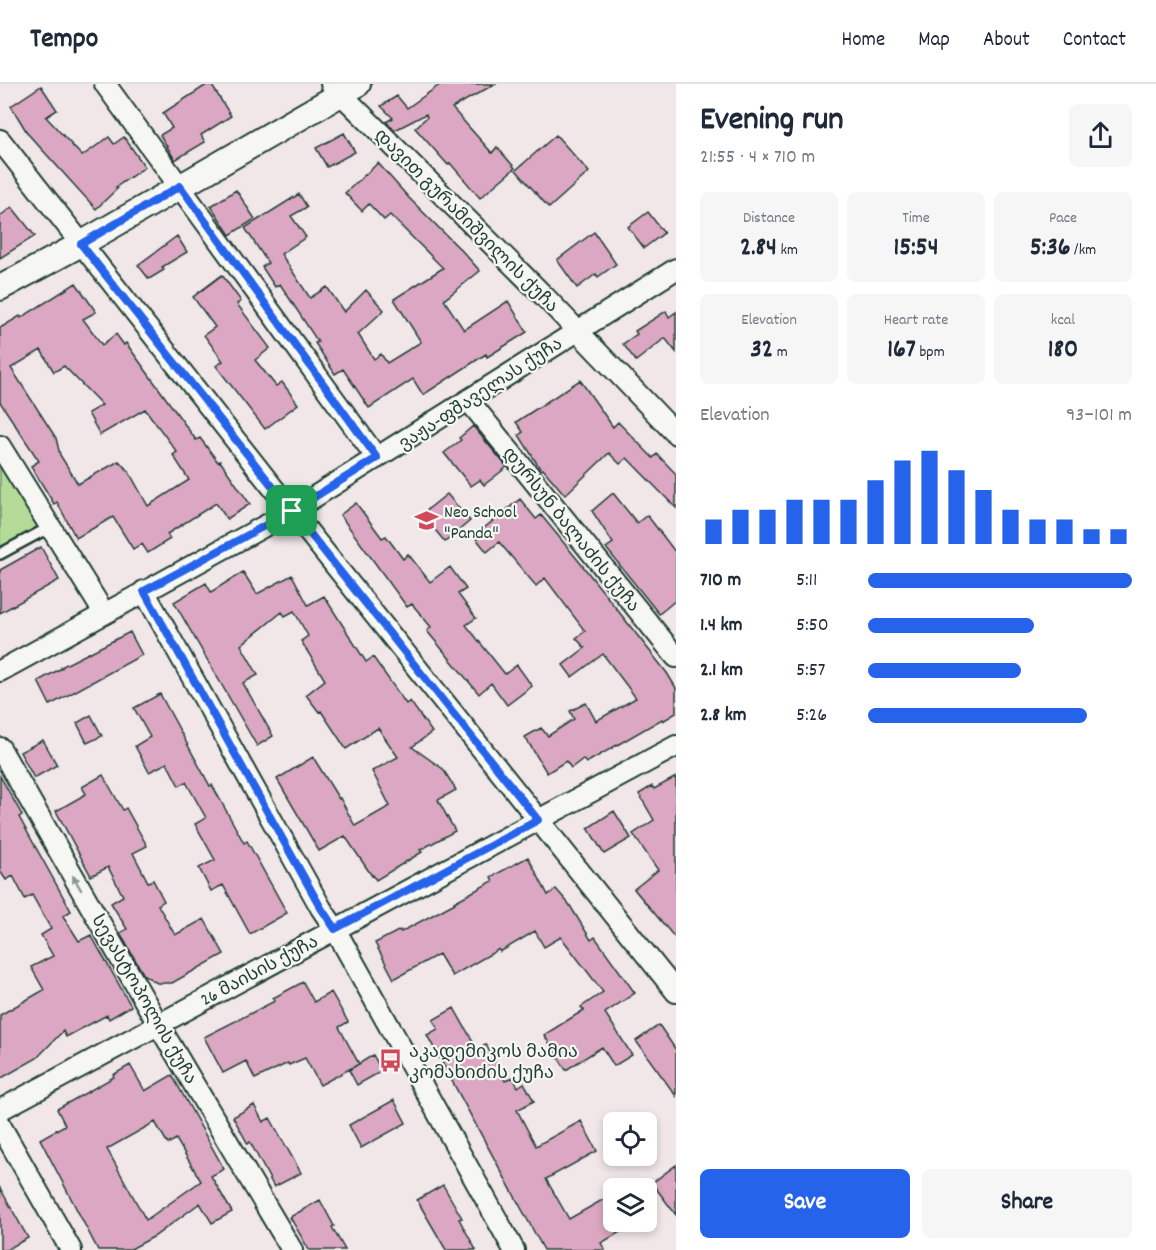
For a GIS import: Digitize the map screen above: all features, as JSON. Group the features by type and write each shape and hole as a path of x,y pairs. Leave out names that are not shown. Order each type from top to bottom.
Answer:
{"street":[{"path":"105,84 377,458"},
{"path":"0,288 180,186 343,87"},
{"name":"დავით გურამიშვილის ქუჩა","path":"343,87 676,434"},
{"path":"0,140 292,511 676,992"},
{"name":"ვაჟა-ფშაველას ქუჩა","path":"0,671 292,511 676,269"},
{"name":"დურსუნ ბალაძის ქუჩა","path":"469,401 676,657"},
{"path":"0,447 104,613"},
{"path":"144,591 514,1250"},
{"name":"26 მაისის ქუჩა","path":"0,1110 676,746"},
{"name":"სევასტოპოლის ქუჩა","path":"0,748 292,1250"},
{"path":"0,1125 71,1250"}],"lane":[{"path":"0,554 50,527"}],"green space":[{"path":"0,446 50,527 0,554"}],"building":[{"path":"211,84 231,116 201,135 205,142 175,160 160,135 172,128 163,113"},
{"path":"441,84 495,84 452,108 492,153 497,147 515,168 480,198 450,163 448,165 415,128 427,117 426,114 395,130 386,122 393,118 381,106 397,96 407,108"},
{"path":"41,86 57,110 46,117 82,156 109,137 114,144 124,137 145,167 116,187 118,188 96,209 28,134 11,106"},
{"path":"344,133 355,152 327,167 316,148"},
{"path":"556,135 589,172 549,208 516,170"},
{"path":"378,163 480,271 444,300 464,330 508,301 527,332 487,357 486,354 423,395 413,379 369,408 343,369 335,374 315,343 318,342 280,284 275,287 262,267 268,263 245,228 299,194 307,207 291,216 306,237 281,254 310,298 327,287 344,312 366,290 384,310 358,334 374,359 381,354 387,363 421,342 394,299 443,268 390,215 384,220 369,204 362,211 345,193"},
{"path":"236,190 255,219 230,235 211,206"},
{"path":"12,207 35,236 0,258 0,216"},
{"path":"648,212 664,233 644,248 628,227"},
{"path":"594,232 616,264 598,277 596,274 577,288 557,260"},
{"path":"177,236 187,252 162,267 164,270 149,279 138,265"},
{"path":"222,275 241,301 237,304 270,348 255,360 276,386 282,382 298,404 265,429 216,366 223,361 204,335 215,327 193,297"},
{"path":"76,283 96,312 83,319 102,345 116,334 124,345 126,343 196,440 200,438 218,462 220,461 250,504 227,519 216,503 167,534 170,539 148,553 142,544 133,549 113,517 76,538 57,502 54,504 31,466 39,461 0,402 0,328 20,316 21,318","holes":["41,350 54,372 64,366 102,405 88,413 100,435 145,409 177,452 173,455 189,480 148,506 129,472 119,461 78,484 60,455 56,438 11,368"]},
{"path":"666,311 669,317 676,312 676,352 665,338 636,361 623,344 637,334 635,331"},
{"path":"580,380 613,427 618,422 653,458 657,454 676,474 676,508 627,458 620,464 609,453 565,495 543,469 541,470 519,435 523,432 516,422"},
{"path":"473,426 507,467 484,485 480,480 471,486 444,453 461,440 459,438"},
{"path":"613,493 637,523 647,515 676,553 676,600 659,614 606,548 613,543 592,511"},
{"path":"447,494 470,521 445,542 422,514"},
{"path":"520,499 536,519 541,515 667,673 676,688 676,713 586,763 583,759 571,768 566,761 547,773 525,737 541,728 548,736 574,719 570,711 586,703 596,721 636,698 603,654 572,677 563,665 585,648 576,638 585,631 545,578 536,586 499,542 487,552 474,536"},
{"path":"356,503 382,538 386,536 403,559 408,554 430,582 450,567 466,589 458,594 476,618 466,625 505,674 517,665 532,686 507,705 491,683 479,694 427,631 431,627 412,604 407,607 340,515"},
{"path":"41,547 59,580 0,613 0,570"},
{"path":"243,572 257,594 292,575 308,605 324,596 366,662 373,657 406,704 410,701 432,732 412,747 443,769 456,790 438,800 455,831 420,850 422,852 376,880 345,836 319,851 277,779 313,757 355,826 390,806 372,771 398,757 378,728 346,749 321,711 319,712 306,695 325,680 301,641 308,636 294,611 285,616 282,612 241,645 258,675 243,683 273,736 257,746 174,602 206,583 211,592"},
{"path":"130,632 142,655 50,705 38,681"},
{"path":"160,694 210,786 212,785 244,843 247,841 287,913 250,934 223,885 211,891 199,868 215,860 195,824 206,818 186,782 179,786 167,763 149,772 135,746 150,737 134,708"},
{"path":"91,715 102,736 87,743 77,723"},
{"path":"43,740 57,765 34,778 20,752"},
{"path":"103,775 123,810 126,808 147,846 133,853 148,882 153,880 164,901 158,905 175,935 204,919 224,954 172,983 157,983 144,975 120,933 127,929 111,903 123,896 108,867 91,876 56,811 86,794 82,787"},
{"path":"0,776 22,815 19,817 71,911 63,916 79,941 91,935 131,1006 109,1019 107,1015 66,1037 63,1031 37,1058 0,1079 0,1015 44,990 31,967 53,956 41,935 51,929 32,895 25,899 13,876 6,880 0,871"},
{"path":"676,777 676,939 634,889 658,870 633,834 654,820 639,794 652,786 654,789"},
{"path":"614,811 631,838 604,854 588,828"},
{"path":"528,857 548,895 556,889 569,904 591,940 595,937 635,993 605,1013 632,1055 614,1066 602,1047 566,1070 544,1035 584,1010 581,1007 603,992 561,937 544,947 535,931 452,976 439,954 394,979 375,943 455,903 493,881 491,877"},
{"path":"303,982 314,1002 331,992 348,1022 339,1027 359,1064 320,1085 305,1058 289,1065 288,1063 255,1079 246,1061 223,1073 204,1037 275,1001 273,998"},
{"path":"454,1008 477,1049 486,1044 505,1081 513,1077 518,1087 524,1083 534,1101 517,1110 536,1146 581,1121 597,1151 546,1179 569,1219 603,1200 603,1232 620,1232 601,1243 605,1250 544,1250 427,1035 438,1029 433,1020"},
{"path":"659,1025 676,1050 676,1096 636,1041"},
{"path":"373,1055 382,1071 357,1085 349,1070"},
{"path":"130,1065 145,1091 172,1075 224,1169 211,1176 232,1212 212,1223 200,1203 155,1236 129,1250 98,1250 40,1139 65,1125 57,1109 114,1077 113,1075","holes":["155,1122 168,1144 176,1139 201,1181 146,1220 107,1149"]},
{"path":"394,1100 406,1123 361,1148 349,1125"},
{"path":"254,1105 263,1122 270,1118 301,1173 274,1187 250,1142 248,1144 233,1117"},
{"path":"676,1165 676,1215 657,1190 657,1179"},
{"path":"443,1185 462,1218 459,1219 476,1250 446,1250 417,1200"},
{"path":"0,1188 28,1238 6,1250 0,1250"},
{"path":"320,1200 345,1250 309,1250 290,1217"}],"place":[{"name":"Neo School \"Panda\"","path":"426,521"},
{"name":"აკადემიკოს მამია კომახიძის ქუჩა","path":"391,1061"}],"route":[{"path":"292,511 81,244 180,186 377,458 292,511 144,591 321,908 335,929 538,820 292,511"}]}
